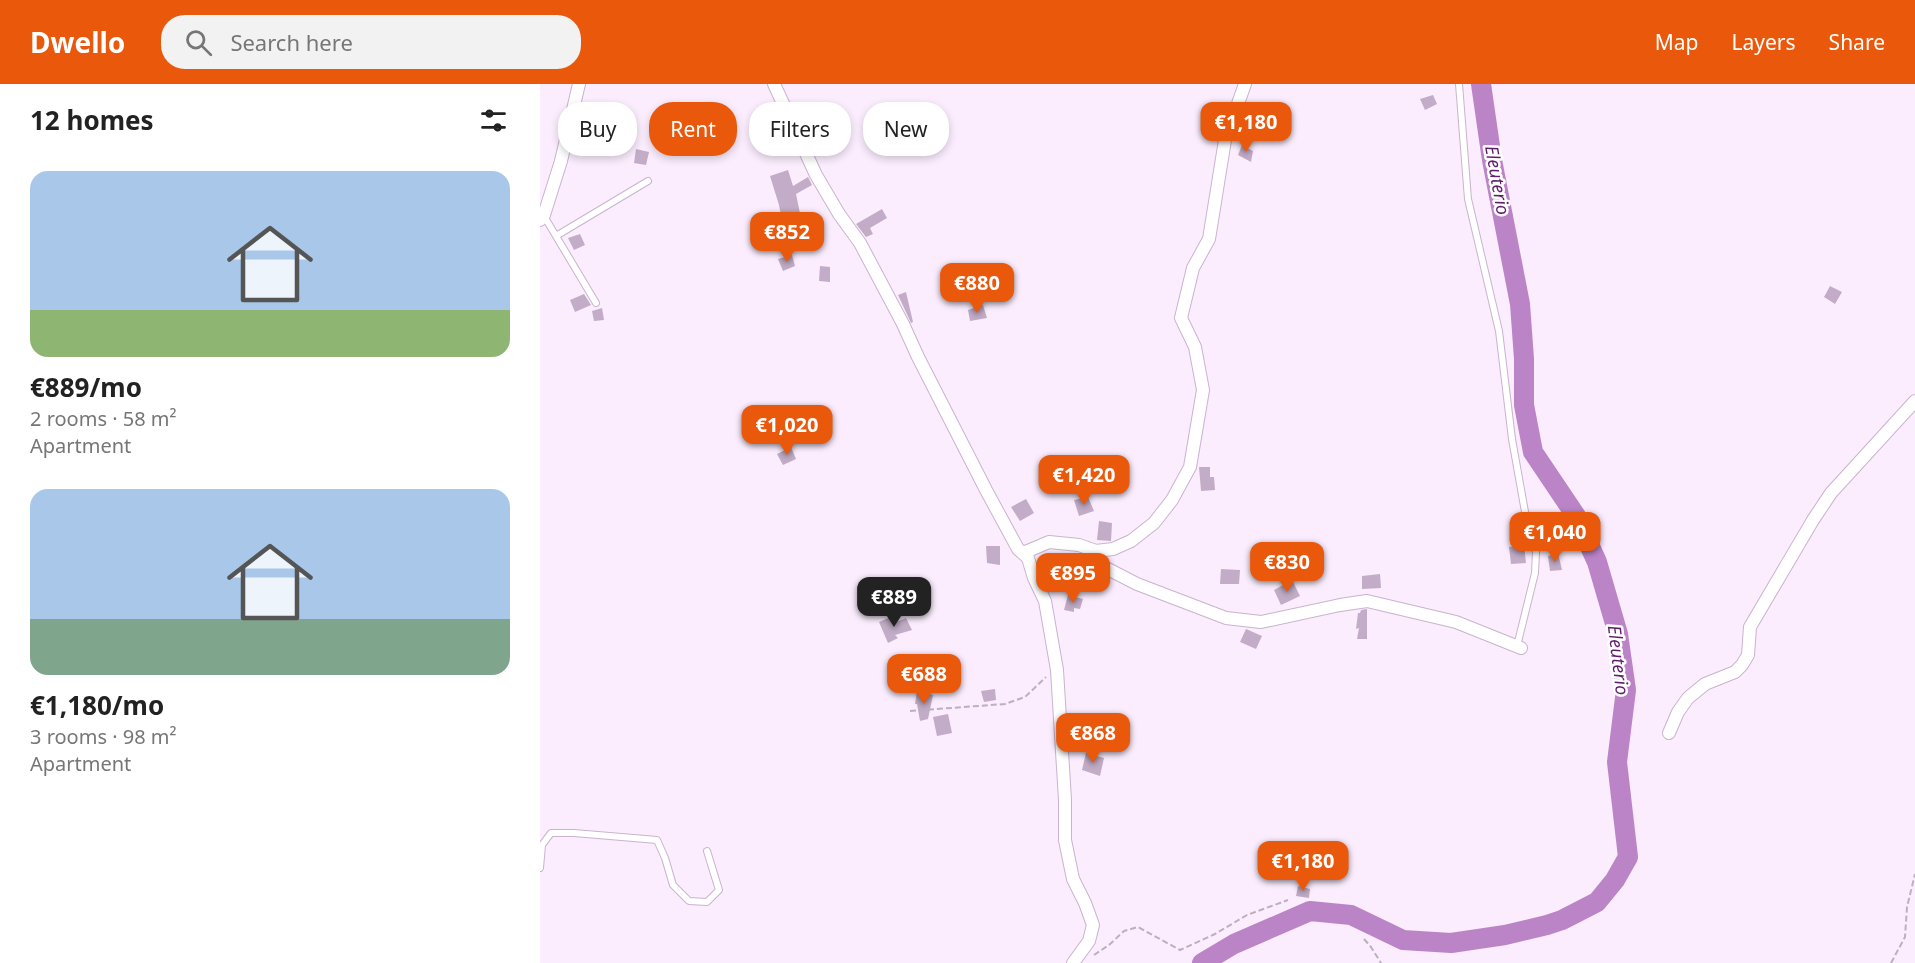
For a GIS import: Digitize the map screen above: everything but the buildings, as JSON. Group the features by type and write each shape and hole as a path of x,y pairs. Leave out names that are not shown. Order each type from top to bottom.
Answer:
{"street":[{"path":"542,217 561,161 579,84"},
{"path":"774,84 816,175 839,214 860,243 986,490 1018,549 1028,558 1046,601 1056,666 1065,800 1065,840 1073,879 1093,925 1089,941 1073,963"},
{"path":"1023,553 1048,542 1079,545 1096,551 1113,549 1131,541 1154,523 1172,500 1190,466 1203,390 1195,347 1181,318 1193,268 1209,239 1225,140 1245,84"},
{"path":"1669,733 1678,712 1688,698 1705,684 1735,672 1742,665 1748,656 1750,627 1813,520 1831,493 1915,401"},
{"path":"1096,551 1104,567 1137,584 1226,618 1261,622 1366,601 1456,622 1519,648"}],"lane":[{"path":"1459,84 1468,200 1499,331 1512,439 1527,523 1536,552 1535,573 1519,648"},
{"path":"556,236 648,181"},
{"path":"542,217 596,303"},
{"path":"540,868 542,844 551,833 574,832 657,840 673,885 689,901 707,902 719,890 707,851"}],"path":[{"path":"910,711 1005,704 1025,697 1056,666"},
{"path":"1891,963 1905,937 1907,907 1915,874"},
{"path":"1092,956 1124,931 1138,927 1180,950 1215,934 1247,915 1288,900"},
{"path":"1364,939 1381,963"}],"waterway":[{"name":"Eleuterio","path":"1202,963 1234,944 1310,911 1351,915 1403,940 1451,943 1505,935 1547,925 1597,902 1615,880 1628,857 1617,762 1626,690 1618,634 1597,562 1576,516 1533,452 1524,405 1524,359 1520,304 1492,160 1481,84"}]}
